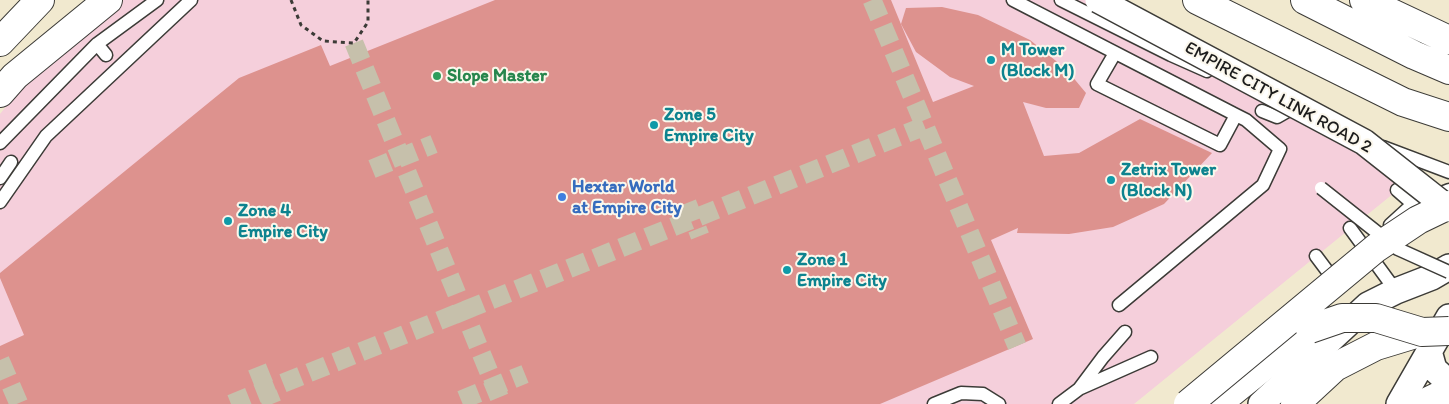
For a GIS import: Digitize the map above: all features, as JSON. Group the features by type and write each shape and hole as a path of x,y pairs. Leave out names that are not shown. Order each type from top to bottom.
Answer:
{"main road":[{"path":"0,16 20,0"},
{"path":"0,42 40,0"},
{"path":"0,93 15,76 108,0"},
{"path":"1197,0 1403,102 1449,117"},
{"path":"1305,0 1449,70"},
{"path":"1364,0 1449,40"},
{"path":"1188,404 1376,248 1418,220 1449,205"},
{"path":"1217,404 1310,329 1342,318 1376,318 1425,342"},
{"path":"1295,404 1335,367 1376,346 1425,342 1449,331"},
{"path":"1422,404 1449,391"}],"street":[{"name":"EMPIRE CITY LINK ROAD 2","path":"1098,0 1364,142 1449,209"},
{"path":"1261,404 1368,305 1396,291 1432,277 1444,265"},
{"path":"1399,404 1425,342 1449,317"},
{"path":"1425,342 1434,369 1445,379 1449,379"}],"lane":[{"path":"0,143 97,44 156,0"},
{"path":"1,200 46,136 191,0"},
{"path":"1013,0 1236,114 1246,120 1280,149 1263,185 1118,305"},
{"path":"1061,0 1171,55 1291,109 1314,125 1449,172"},
{"path":"97,44 106,55"},
{"path":"1115,53 1097,84 1220,145 1236,114"},
{"path":"1262,111 1277,117 1291,109"},
{"path":"0,178 11,162"},
{"path":"1321,188 1398,249 1444,265"},
{"path":"1397,190 1413,204"},
{"path":"1316,256 1331,276 1413,204 1449,190"},
{"path":"1350,228 1396,291"},
{"path":"1079,389 1103,357 1126,332"},
{"path":"1060,404 1079,389 1150,358"},
{"path":"934,404 961,393 983,394 999,404"}],"path":[{"path":"291,0 301,26 323,42 354,44 368,22 368,0"}],"shaded area":[{"name":"Hextar World at Empire City","path":"123,0 1121,0 1362,127 1399,189 1134,404 0,404 0,114 29,78"}],"building":[{"name":"Hextar World at Empire City","path":"495,0 891,0 933,102 974,86 950,77 916,52 901,24 906,8 942,7 978,15 1030,40 1066,69 1086,93 1079,108 1046,108 1023,102 1044,156 1079,153 1140,119 1212,153 1164,204 1113,227 1069,234 1017,233 1018,228 991,240 1033,339 880,404 0,404 0,346 24,335 0,278 0,273 239,78 321,45 330,66"}],"tunnel":[{"path":"872,0 1017,346"},
{"path":"354,43 502,404"},
{"path":"231,404 925,126"},
{"path":"372,169 434,144"},
{"path":"687,203 700,236"},
{"path":"0,360 19,404"},
{"path":"257,367 272,404"},
{"path":"461,400 525,374"}],"place":[{"name":"M Tower (Block M)","path":"991,60"},
{"name":"Slope Master","path":"437,76"},
{"name":"Zone 5 Empire City","path":"654,125"},
{"name":"Zetrix Tower (Block N)","path":"1111,180"},
{"name":"Hextar World at Empire City","path":"562,197"},
{"name":"Zone 4 Empire City","path":"228,221"},
{"name":"Zone 1 Empire City","path":"787,270"}]}
